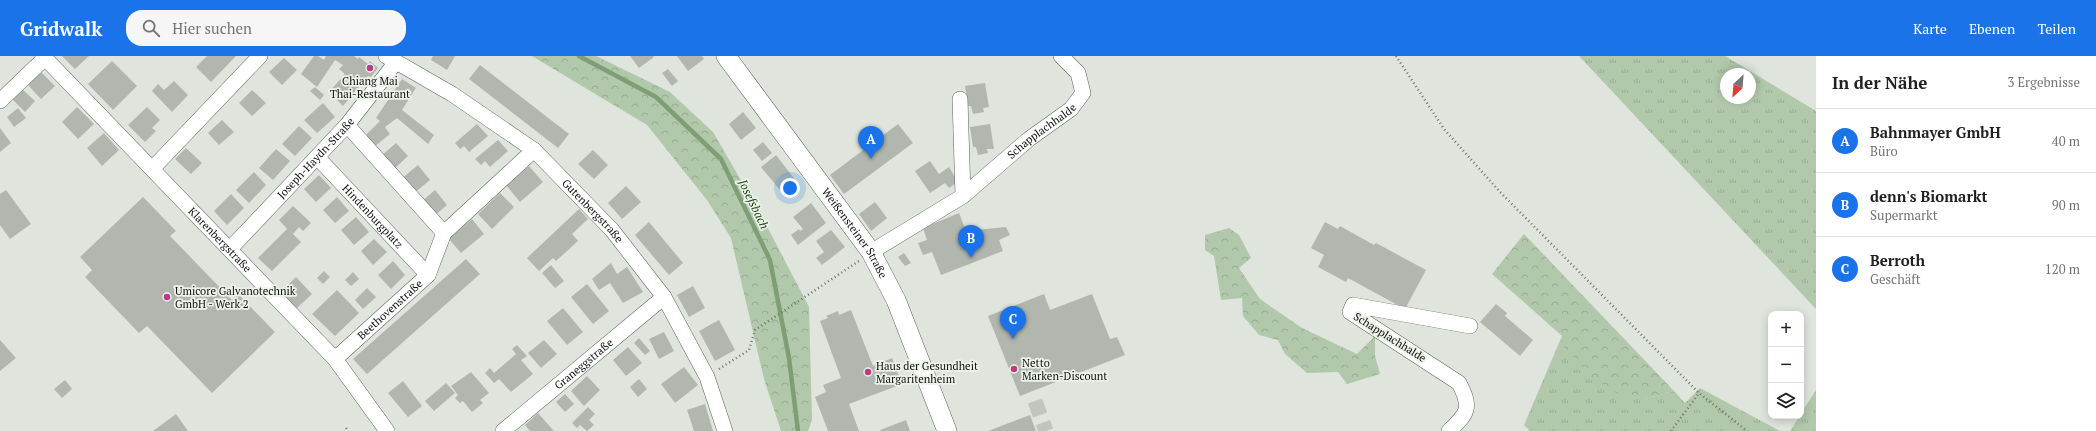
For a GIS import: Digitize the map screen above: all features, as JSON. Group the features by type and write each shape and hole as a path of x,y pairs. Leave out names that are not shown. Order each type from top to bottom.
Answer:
{"main road":[{"name":"Weißensteiner Straße","path":"726,56 871,252 896,300 947,431"}],"street":[{"path":"152,169 260,56"},
{"name":"Schapplachhalde","path":"871,252 963,196 1029,139 1071,109 1084,93 1078,72 1061,56"},
{"path":"0,101 44,57"},
{"name":"Klarenbergstraße","path":"44,57 335,359 381,429"},
{"name":"Joseph-Haydn-Straße","path":"230,249 318,158 347,125 391,59"},
{"name":"Gutenbergstraße","path":"391,59 452,94 534,150 612,230 664,297 707,377 725,431"},
{"path":"960,99 963,196"},
{"path":"347,125 444,233"},
{"name":"Beethovenstraße","path":"335,359 428,275 444,233 534,150"},
{"name":"Hindenburgplatz","path":"318,158 428,275"},
{"name":"Graneggstraße","path":"503,431 664,297"},
{"name":"Schapplachhalde","path":"1454,426 1468,408 1466,397 1459,383 1350,312 1353,305 1470,326"}],"path":[{"path":"1396,56 1444,130 1500,192 1698,393 1747,431"},
{"path":"707,377 749,350 755,330 798,303 871,252"},
{"path":"1670,431 1698,393"}],"green space":[{"path":"532,56 596,56 670,92 713,132 760,213 809,307 812,420 808,431 781,431 764,379 731,238 707,200 647,125"},
{"path":"1579,56 1725,56 1745,68 1720,68 1720,104 1756,104 1756,75 1816,111 1816,309"},
{"path":"1229,228 1239,235 1251,258 1239,268 1260,299 1302,328 1357,354 1375,336 1375,356 1380,374 1347,384 1338,372 1307,373 1285,354 1278,340 1259,335 1243,316 1242,298 1221,300 1214,256 1205,250 1205,235"},
{"path":"1524,234 1674,391 1645,399 1620,395 1592,378 1563,346 1562,336 1492,274"},
{"path":"1562,336 1645,399 1674,391 1685,403 1700,388 1780,431 1530,431 1524,425"},
{"path":"1816,390 1816,431 1790,431 1798,419 1804,419 1804,409"}],"building":[{"path":"62,56 89,56 75,69"},
{"path":"207,56 236,56 211,82 196,67"},
{"path":"314,56 318,56 324,60 326,56 354,56 358,59 359,57 368,64 370,61 378,68 371,77 368,76 343,106 329,92 345,74 339,69 343,65 335,60 317,87 301,74"},
{"path":"433,56 455,56 447,70 431,60"},
{"path":"630,56 653,56 654,57 639,68"},
{"path":"677,56 702,56 704,59 688,71"},
{"path":"284,58 297,70 282,85 269,72"},
{"path":"112,61 137,86 113,110 88,84"},
{"path":"480,65 569,134 558,148 469,79"},
{"path":"668,69 678,81 672,86 662,73"},
{"path":"41,72 55,86 41,99 28,85"},
{"path":"402,79 416,88 402,110 434,135 428,144 397,118 385,127 390,134 374,147 364,137 380,121 376,118"},
{"path":"174,81 188,95 172,112 152,91 158,84 164,90"},
{"path":"985,83 989,107 983,108 984,112 973,114 971,106 968,106 965,86"},
{"path":"315,87 324,95 320,100 310,91"},
{"path":"21,88 35,101 25,112 11,98"},
{"path":"252,90 266,103 252,116 239,103"},
{"path":"323,103 335,117 317,133 304,120"},
{"path":"77,107 94,124 78,139 62,122"},
{"path":"147,107 160,120 152,128 156,131 145,142 128,125"},
{"path":"18,108 26,118 14,127 7,117"},
{"path":"743,112 756,128 741,140 729,124"},
{"path":"222,120 234,132 219,145 208,133"},
{"path":"477,124 488,136 469,152 464,146 460,149 455,143"},
{"path":"898,124 913,143 844,194 830,175"},
{"path":"990,124 994,149 987,149 988,153 978,155 976,147 973,147 970,127"},
{"path":"299,126 312,138 295,156 282,144"},
{"path":"0,128 11,143 0,152"},
{"path":"104,133 119,150 102,166 87,148"},
{"path":"498,140 508,151 490,167 485,161 481,165 475,159"},
{"path":"763,142 772,153 762,161 753,150"},
{"path":"396,143 408,156 393,170 381,156"},
{"path":"186,148 202,163 191,174 175,159"},
{"path":"276,149 290,161 273,180 259,168"},
{"path":"593,150 608,165 594,179 578,164"},
{"path":"776,155 800,186 791,193 786,186 780,190 761,167"},
{"path":"930,161 939,174 949,167 958,182 949,188 945,183 930,193 915,171"},
{"path":"418,165 430,180 413,194 401,179"},
{"path":"529,166 543,182 520,202 506,185"},
{"path":"254,172 266,185 249,203 236,190"},
{"path":"319,175 331,188 316,202 304,189"},
{"path":"626,186 641,202 622,219 608,203"},
{"path":"6,190 31,224 10,239 0,225 0,194"},
{"path":"435,190 447,205 433,217 421,202"},
{"path":"500,193 514,207 492,229 478,214"},
{"path":"231,194 244,208 227,225 214,211"},
{"name":"Umicore Galvanotechnik GmbH - Werk 2","path":"143,197 176,231 170,236 232,300 238,294 275,332 212,393 147,326 139,333 85,277 92,270 80,257"},
{"path":"337,197 349,211 335,223 323,210"},
{"path":"875,202 887,218 871,231 859,214"},
{"path":"811,203 826,223 798,245 791,235 799,229 800,231 803,229 793,217"},
{"path":"293,206 311,223 303,231 299,227 293,234 301,242 272,271 258,258 287,229 279,220"},
{"path":"579,209 588,219 572,234 578,241 556,261 553,258 539,271 527,258"},
{"path":"959,213 966,231 1006,227 1010,235 999,240 1003,251 941,275 932,252 923,255 918,243 927,240 923,228"},
{"path":"356,217 369,232 354,245 341,230"},
{"path":"472,219 484,234 461,253 449,239"},
{"path":"649,222 683,263 669,275 635,235"},
{"path":"1325,222 1338,229 1340,226 1374,245 1376,243 1426,270 1405,309 1348,278 1346,282 1318,267 1324,255 1311,248"},
{"path":"831,230 845,247 822,265 816,258 824,252 816,241"},
{"path":"374,239 387,252 373,265 361,251"},
{"path":"904,253 911,263 905,266 898,257"},
{"path":"466,259 480,274 367,374 353,359"},
{"path":"393,261 405,275 391,289 378,275"},
{"path":"611,263 617,274 627,267 643,292 623,303 610,283 599,290 592,279"},
{"path":"551,265 564,281 555,288 542,273"},
{"path":"324,271 330,277 323,284 317,278"},
{"path":"353,272 359,279 351,286 345,280"},
{"path":"296,277 312,294 296,309 281,292"},
{"path":"587,284 609,311 593,324 571,297"},
{"path":"693,286 705,308 689,317 677,295"},
{"path":"367,288 376,297 363,309 355,300"},
{"path":"337,290 359,313 335,336 312,314"},
{"path":"1044,294 1050,310 1092,294 1110,339 1117,337 1125,355 1020,396 988,316"},
{"path":"1496,304 1507,313 1505,316 1533,340 1520,356 1480,322"},
{"path":"563,308 583,332 567,345 547,321"},
{"name":"Haus der Gesundheit Margaritenheim","path":"851,310 873,366 892,358 902,384 849,404 859,431 828,431 815,397 826,392 823,385 841,378 820,321 828,318 826,316 838,311 839,315"},
{"path":"719,320 735,350 715,361 699,331"},
{"path":"664,332 674,351 659,359 649,339"},
{"path":"639,338 650,351 645,355 634,343"},
{"path":"0,340 16,358 0,371"},
{"path":"544,340 557,354 541,368 528,353"},
{"path":"517,345 527,356 521,360 533,374 511,392 499,379 494,383 485,373 490,368 494,373 516,354 512,349"},
{"path":"628,347 642,363 626,376 613,360"},
{"path":"684,367 698,385 675,403 661,384"},
{"path":"471,372 489,393 480,400 483,403 472,412 463,401 460,403 455,398 458,395 451,386"},
{"path":"587,376 600,390 584,406 571,391"},
{"path":"639,379 647,389 638,397 630,387"},
{"path":"65,380 72,389 62,398 54,389"},
{"path":"403,381 422,406 408,417 388,393"},
{"path":"446,383 455,393 434,411 425,401"},
{"path":"565,394 574,404 565,412 556,402"},
{"path":"705,404 713,431 694,431 687,410"},
{"path":"588,407 595,414 589,420 594,425 587,431 580,425 577,428 572,423"},
{"path":"538,413 554,431 530,431 525,425"},
{"path":"176,414 188,431 153,431"},
{"path":"1030,415 1036,431 988,431"},
{"path":"906,420 910,431 880,430"}],"waterway":[{"name":"Josefsbach","path":"579,56 656,97 721,159 770,260 789,358 798,431"}],"tunnel":[{"path":"1035,401 1046,431"}],"place":[{"name":"Chiang Mai Thai-Restaurant","path":"370,68"},
{"name":"Bahnmayer GmbH","path":"871,159"},
{"name":"denn's Biomarkt","path":"971,258"},
{"name":"Umicore Galvanotechnik GmbH - Werk 2","path":"167,297"},
{"name":"Berroth","path":"1013,339"},
{"name":"Netto Marken-Discount","path":"1014,369"},
{"name":"Haus der Gesundheit Margaritenheim","path":"868,372"}]}
